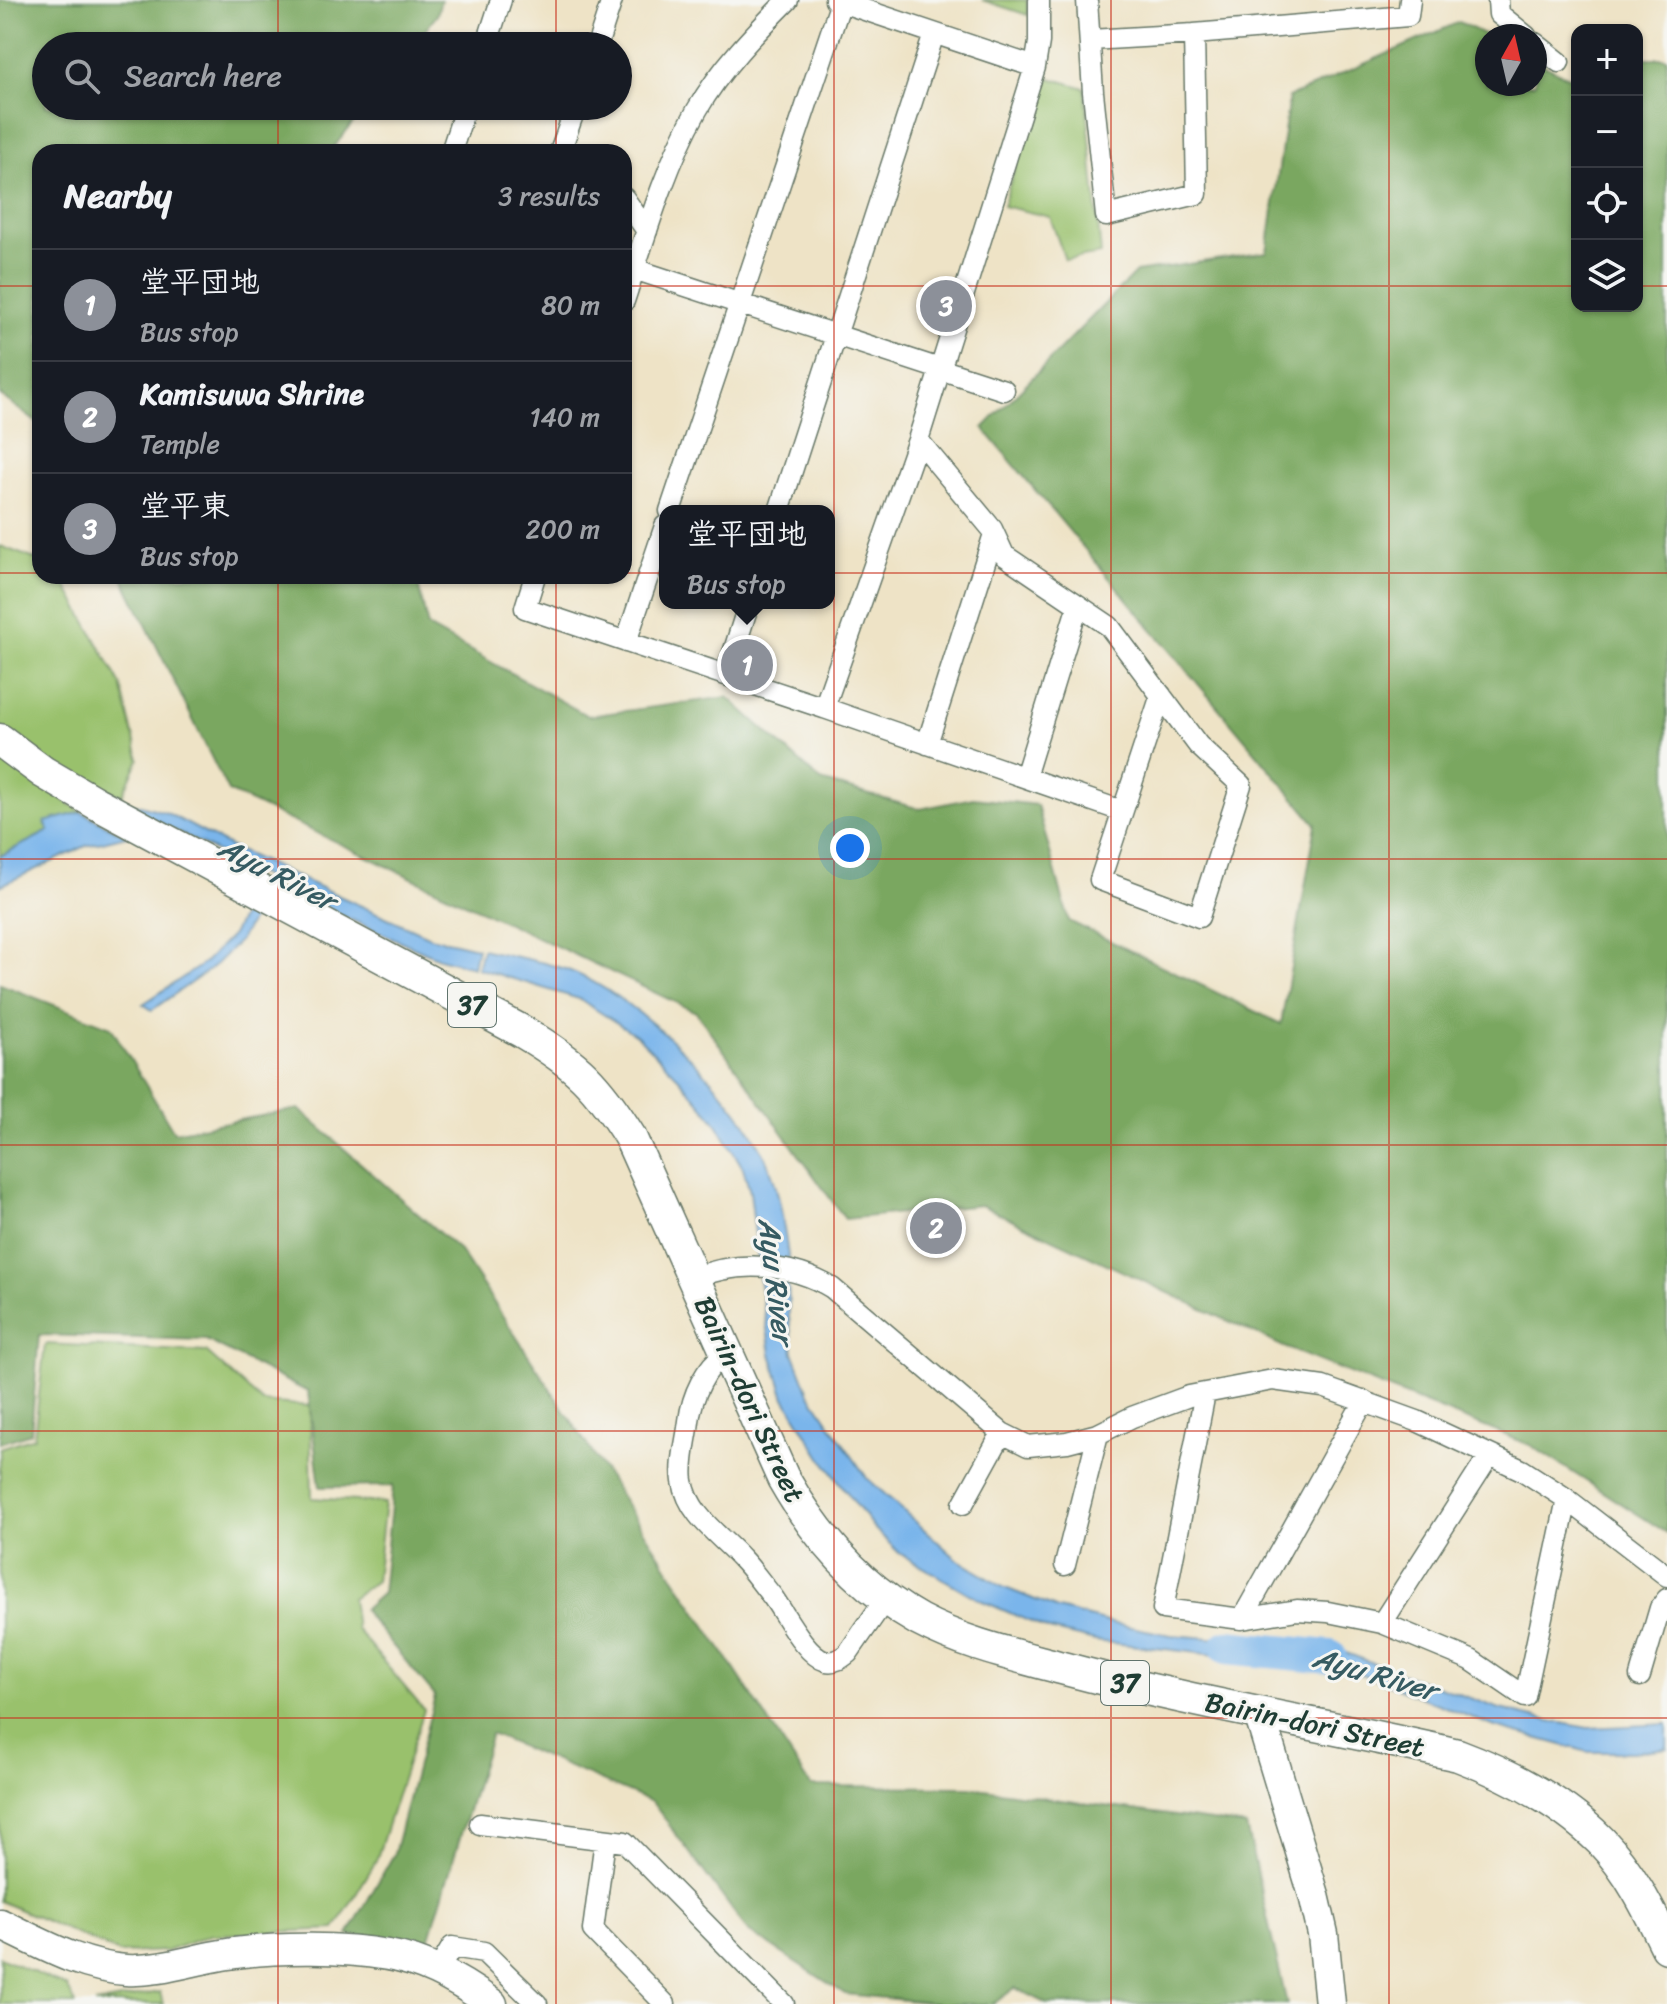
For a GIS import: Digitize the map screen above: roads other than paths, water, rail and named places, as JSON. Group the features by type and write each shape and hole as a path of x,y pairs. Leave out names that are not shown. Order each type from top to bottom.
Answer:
{"main road":[{"name":"Bairin-dori Street","path":"0,740 43,772 96,803 523,1032 553,1049 583,1073 605,1096 630,1137 765,1441 804,1515 829,1547 858,1576 887,1597 918,1619 970,1643 1101,1678 1458,1755 1506,1773 1574,1817 1602,1842 1646,1904 1667,1947"}],"street":[{"path":"493,32 501,0"},
{"path":"602,32 612,0"},
{"path":"632,275 697,109 726,69 788,0"},
{"path":"824,708 918,440 1035,67 1039,42 1039,0"},
{"path":"1087,0 1106,216 1197,194 1194,34"},
{"path":"1090,40 1408,16 1410,0"},
{"path":"1498,0 1499,14 1511,24"},
{"path":"672,505 838,1 1035,67"},
{"path":"781,505 934,34"},
{"path":"1547,52 1559,62"},
{"path":"454,144 461,120"},
{"path":"563,144 571,120"},
{"path":"632,209 647,231"},
{"path":"634,269 1004,390"},
{"path":"918,440 994,534 1004,555 1109,626 1161,695 1198,745 1241,785 1199,917 1100,880 1161,695"},
{"path":"927,744 994,534"},
{"path":"626,642 659,544"},
{"path":"532,584 525,608 1122,811"},
{"path":"1025,777 1078,605"},
{"path":"726,675 747,609"},
{"path":"694,1278 717,1269 751,1268 795,1271 814,1277 832,1288 1002,1433 1028,1446 1067,1442 1098,1434 1132,1417 1189,1396 1273,1380 1323,1387 1417,1421 1522,1470 1567,1499 1667,1576"},
{"path":"726,1353 715,1361 703,1378 690,1410 682,1480 688,1498 703,1521 741,1558 779,1605 782,1616 816,1655 827,1661 840,1660 848,1653 887,1597"},
{"path":"1205,1393 1163,1609 1242,1619 1297,1610 1328,1612 1382,1623 1471,1660 1525,1697 1567,1499"},
{"path":"1242,1619 1364,1401"},
{"path":"963,1504 1002,1433"},
{"path":"1065,1565 1098,1434"},
{"path":"1382,1623 1489,1456"},
{"path":"1640,1676 1660,1608 1667,1599"},
{"path":"1259,1713 1314,1895 1323,1934 1330,2004"},
{"path":"480,1824 625,1842 784,2004"},
{"path":"605,1840 593,1930 665,2004"},
{"path":"0,1924 73,1958 103,1967 129,1970 273,1950 390,1955 465,1984 492,2004"},
{"path":"437,1972 452,1947 484,1952 537,2004"}],"water":[{"path":"124,804 141,805 167,813 233,848 430,937 477,948 473,967 439,958 331,911"},
{"path":"82,812 127,836 86,846 0,886 0,856 49,831 45,822"},
{"path":"250,900 260,906 240,940 212,968 152,1010 143,1004 203,964 232,935"},
{"path":"482,949 555,966 593,982 653,1024 683,1051 736,1110 769,1166 782,1213 789,1262 758,1259 750,1192 743,1168 714,1119 680,1079 636,1035 579,999 477,968"},
{"path":"759,1278 788,1280 793,1352 809,1393 867,1478 957,1559 1003,1587 1058,1609 1171,1635 1273,1643 1277,1662 1095,1641 1049,1630 978,1599 899,1553 873,1527 820,1456 785,1398 771,1354"},
{"path":"1283,1642 1324,1645 1500,1709 1550,1721 1588,1728 1667,1724 1667,1748 1588,1752 1495,1727 1370,1677 1327,1666 1288,1662"}],"waterway":[{"name":"Ayu River","path":"1227,1647 1330,1657"}],"place":[{"name":"堂平東","path":"946,306"},
{"name":"堂平団地","path":"747,665"},
{"name":"Kamisuwa Shrine","path":"936,1228"}]}
